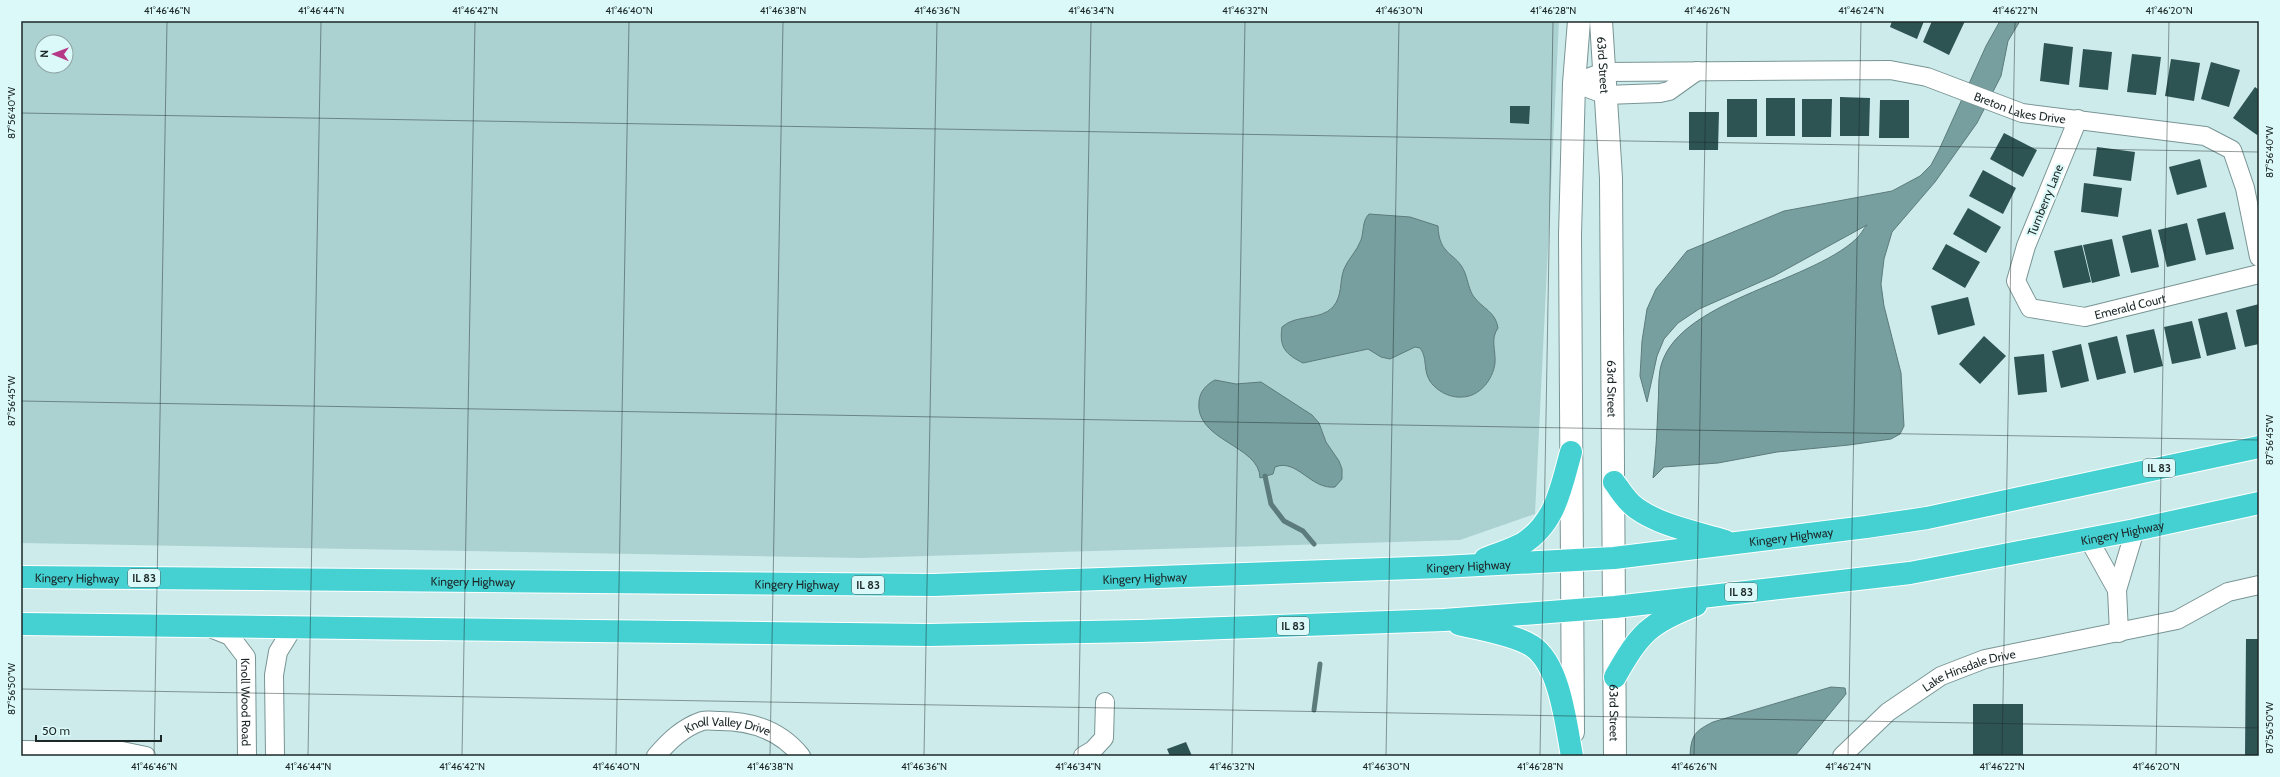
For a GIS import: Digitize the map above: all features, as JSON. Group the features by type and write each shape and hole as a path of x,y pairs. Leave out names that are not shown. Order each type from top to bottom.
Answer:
{"highway":[{"name":"Kingery Highway","path":"21,577 934,585 1468,566 1572,559 1614,558 1866,528 1927,518 2259,447"},
{"path":"1468,566 1522,544 1544,528 1557,501 1572,452"},
{"path":"1614,482 1634,507 1643,512 1688,530 1734,543"},
{"name":"Kingery Highway","path":"21,624 294,626 929,635 1141,631 1444,620 1614,607 1910,574 2135,530 2259,503"},
{"path":"1615,677 1630,650 1649,627 1666,617 1728,594"},
{"path":"1444,620 1517,640 1532,646 1544,656 1555,678 1573,756"}],"street":[{"name":"63rd Street","path":"1573,756 1570,236 1574,83 1579,21"},
{"name":"63rd Street","path":"1601,21 1611,178 1615,756"},
{"name":"Breton Lakes Drive","path":"1574,83 1604,72 1890,70 1926,77 2022,113 2205,136 2232,150 2245,188 2259,256"},
{"path":"1574,83 1606,95 1665,92 1697,71"},
{"name":"Turnberry Lane","path":"2016,281 2026,246 2078,119"},
{"name":"Emerald Court","path":"2016,281 2030,308 2084,317 2259,274"},
{"path":"2119,633 2117,590 2135,530"},
{"path":"2088,538 2117,590"},
{"name":"Lake Hinsdale Drive","path":"1842,756 1888,712 1941,676 1985,659 2177,620 2228,592 2259,585"},
{"name":"Knoll Wood Road","path":"202,625 230,636 246,657 248,756"},
{"path":"275,756 274,675 278,652 294,626"},
{"path":"1084,756 1093,750 1104,738 1105,702"},
{"name":"Knoll Valley Drive","path":"656,756 674,736 703,721 731,721 759,726 790,742 801,756"},
{"path":"21,750 122,751 146,756"}],"shaded area":[{"path":"21,21 1559,21 1535,514 1460,540 861,558 21,543"},
{"path":"2000,21 2020,21 2008,41 2001,76 1977,123 1935,182 1892,232 1884,259 1881,284 1884,306 1901,373 1904,426 1900,434 1891,439 1849,445 1777,452 1718,463 1664,467 1653,478 1659,374 1670,346 1689,327 1715,310 1807,269 1834,255 1857,238 1867,225 1774,276 1699,309 1678,323 1664,339 1657,356 1647,402 1640,376 1642,341 1647,309 1656,289 1687,251 1784,211 1892,191 1920,176 1931,165 1939,150 1986,46"},
{"path":"1369,214 1410,217 1438,226 1439,236 1445,249 1462,266 1472,294 1477,301 1492,314 1497,323 1498,328 1494,336 1494,369 1488,381 1479,391 1468,396 1454,397 1437,389 1430,381 1426,371 1423,353 1420,348 1415,347 1390,359 1381,357 1368,349 1303,363 1288,353 1285,349 1281,340 1282,327 1294,320 1322,314 1333,307 1340,293 1344,269 1359,244 1362,237 1364,223"},
{"path":"1215,380 1236,384 1261,382 1312,415 1319,423 1326,442 1339,461 1342,469 1342,479 1335,487 1326,487 1311,480 1297,470 1283,465 1275,467 1273,474 1260,478 1257,467 1250,458 1216,434 1206,425 1200,414 1199,401 1202,391"},
{"path":"1831,687 1845,688 1846,694 1795,756 1690,756 1691,743 1695,734 1713,722"}],"building":[{"path":"1892,21 1924,21 1917,39 1890,27"},
{"path":"1932,21 1965,21 1949,55 1923,42"},
{"path":"2044,43 2073,47 2069,85 2040,81"},
{"path":"2083,49 2112,52 2108,90 2079,87"},
{"path":"2132,54 2161,57 2156,95 2127,92"},
{"path":"2171,59 2200,63 2194,101 2165,96"},
{"path":"2211,62 2240,70 2229,107 2201,99"},
{"path":"2255,87 2259,90 2259,132 2257,135 2233,118"},
{"path":"1840,97 1870,98 1869,136 1840,136"},
{"path":"1766,98 1795,98 1795,136 1766,136"},
{"path":"1727,99 1757,99 1757,137 1727,137"},
{"path":"1802,99 1832,99 1831,137 1802,137"},
{"path":"1880,100 1909,100 1909,138 1879,138"},
{"path":"1510,106 1530,106 1529,124 1510,123"},
{"path":"1689,112 1719,112 1718,150 1689,150"},
{"path":"2004,133 2037,150 2023,177 1990,159"},
{"path":"2097,147 2135,152 2131,181 2093,176"},
{"path":"2200,159 2207,187 2177,195 2169,167"},
{"path":"1983,170 2016,188 2003,214 1969,196"},
{"path":"2084,183 2122,188 2118,217 2081,212"},
{"path":"1968,208 2001,227 1986,253 1953,234"},
{"path":"2225,212 2234,249 2206,255 2197,219"},
{"path":"2187,223 2196,260 2167,267 2158,230"},
{"path":"2151,229 2159,267 2131,273 2122,236"},
{"path":"2112,239 2120,276 2092,283 2083,245"},
{"path":"1946,244 1980,262 1965,288 1932,269"},
{"path":"2082,245 2091,282 2063,288 2054,251"},
{"path":"1968,297 1975,325 1938,335 1931,306"},
{"path":"2259,304 2259,344 2245,347 2236,310"},
{"path":"2227,312 2236,349 2207,356 2198,319"},
{"path":"2192,321 2201,358 2172,364 2164,327"},
{"path":"2154,329 2163,366 2134,373 2126,335"},
{"path":"1984,336 2006,356 1980,384 1959,364"},
{"path":"2117,336 2126,373 2097,380 2088,343"},
{"path":"2081,344 2089,381 2061,388 2052,351"},
{"path":"2044,354 2047,392 2018,395 2014,357"},
{"path":"2246,639 2259,639 2259,756 2245,756"},
{"path":"1973,704 2023,704 2023,756 1973,756"},
{"path":"1186,742 1192,756 1170,756 1167,749"}],"waterway":[{"path":"1265,476 1271,504 1284,521 1303,531 1314,544"},
{"path":"1314,710 1320,664"}]}
